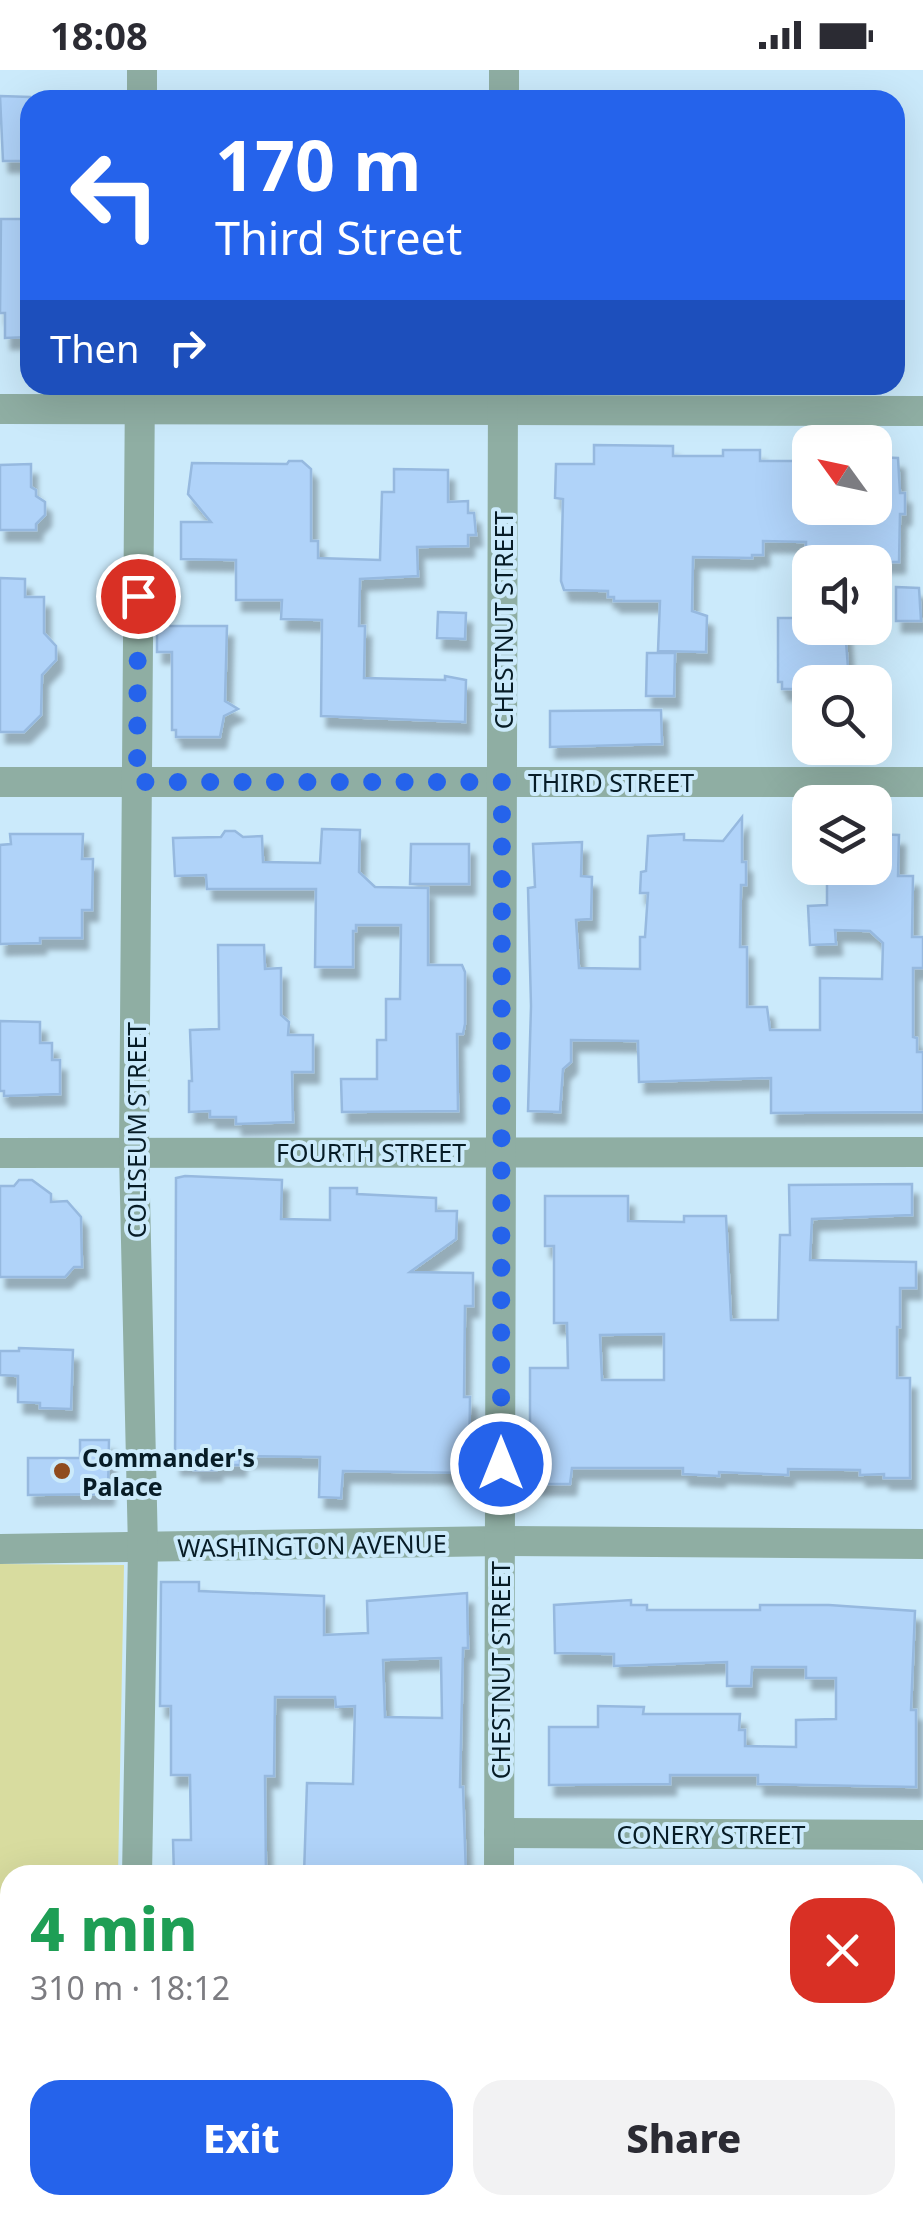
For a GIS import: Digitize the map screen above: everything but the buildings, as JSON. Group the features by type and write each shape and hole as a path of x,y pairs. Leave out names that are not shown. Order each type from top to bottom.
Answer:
{"street":[{"path":"0,409 140,397 503,398 923,411"},
{"name":"COLISEUM STREET","path":"138,1865 143,1549 134,1152 140,397"},
{"name":"CHESTNUT STREET","path":"499,1865 503,398"},
{"name":"THIRD STREET","path":"0,782 923,782"},
{"name":"FOURTH STREET","path":"0,1152 923,1152"},
{"name":"WASHINGTON AVENUE","path":"0,1548 500,1542 923,1544"},
{"name":"CONERY STREET","path":"499,1833 923,1835"}],"green space":[{"path":"0,1564 124,1565 118,1865 0,1865"}],"place":[{"name":"Commander's Palace","path":"62,1471"}],"route":[{"path":"138,596 137,782 502,782 501,1464"}]}
